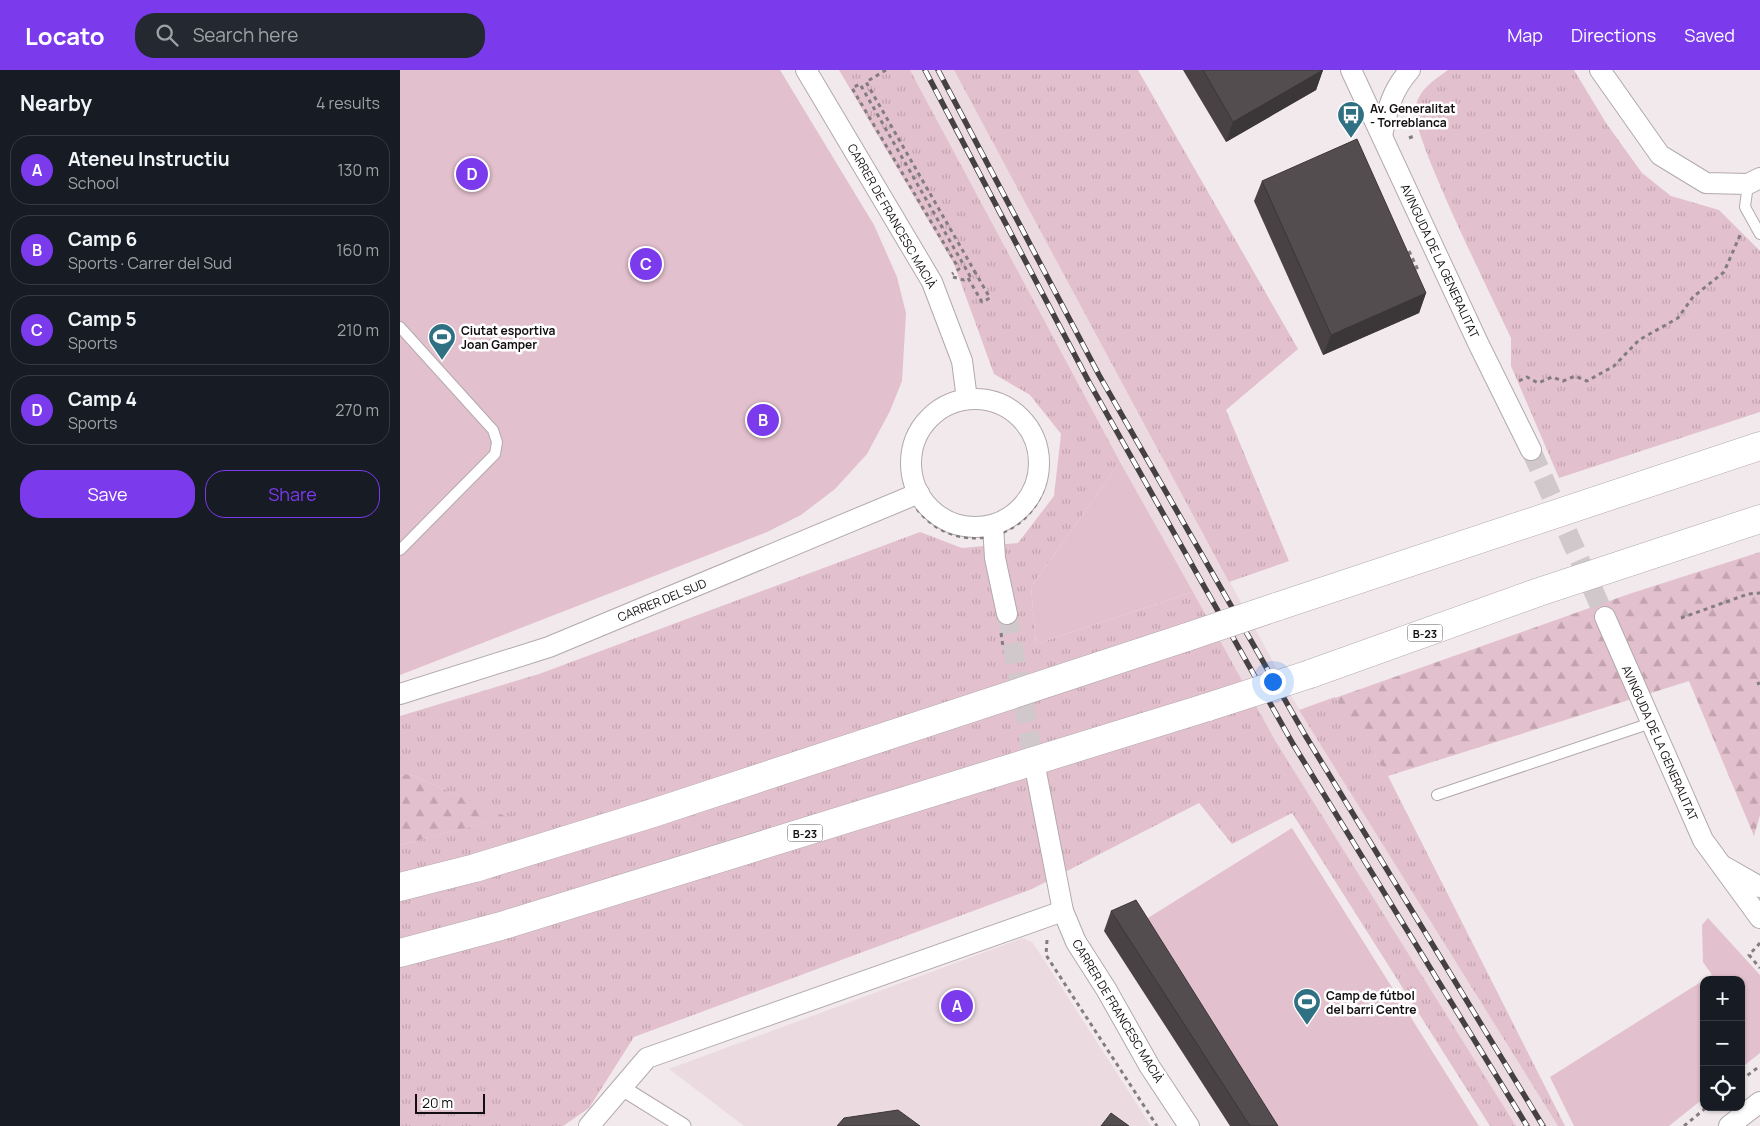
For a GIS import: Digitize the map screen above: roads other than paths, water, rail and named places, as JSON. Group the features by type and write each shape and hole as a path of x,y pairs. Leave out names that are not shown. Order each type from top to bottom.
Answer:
{"highway":[{"path":"400,888 475,868 653,813 1760,446"},
{"name":"B-23","path":"400,954 502,926 1208,707 1310,674 1540,592 1760,519"}],"street":[{"name":"CARRER DE FRANCESC MACIÀ","path":"806,70 932,282 962,362 967,399"},
{"name":"AVINGUDA DE LA GENERALITAT","path":"1351,70 1479,345 1531,450"},
{"path":"1382,136 1389,102 1398,84 1410,70"},
{"path":"1600,70 1660,155 1706,183 1754,181"},
{"path":"967,399 994,401 1009,408 1025,422 1033,433 1039,451 1039,473 1029,498 1012,515 988,533 949,522 935,513 919,493 913,479 911,466 912,451 918,435 927,420 947,405 967,399"},
{"name":"CARRER DEL SUD","path":"400,694 548,647 919,493"},
{"path":"988,533 1007,614"},
{"name":"AVINGUDA DE LA GENERALITAT","path":"1605,618 1703,840 1760,918"},
{"name":"CARRER DE FRANCESC MACIÀ","path":"1036,772 1063,911 1076,942 1106,989 1150,1068 1190,1126"},
{"name":"AVINGUDA DE LA GENERALITAT","path":"1721,865 1760,887"},
{"path":"591,1124 647,1058 1063,911"},
{"path":"622,1088 683,1126"},
{"path":"1729,1126 1760,1102"}],"lane":[{"path":"1754,181 1745,206 1760,234"},
{"path":"400,327 493,430 497,442 495,454 400,550"},
{"path":"1438,796 1651,723"}],"tunnel":[{"path":"1531,450 1605,617"},
{"path":"1007,614 1036,772"}],"railway":[{"path":"925,70 1090,384 1293,744 1527,1126"},
{"path":"938,70 1099,375 1305,735 1543,1126"}],"place":[{"name":"Av. Generalitat - Torreblanca","path":"1351,139"},
{"name":"Camp 4","path":"472,174"},
{"name":"Camp 5","path":"646,264"},
{"name":"Ciutat esportiva Joan Gamper","path":"442,361"},
{"name":"Camp 6","path":"763,420"},
{"name":"Ateneu Instructiu","path":"957,1006"},
{"name":"Camp de fútbol del barri Centre","path":"1307,1026"}]}
